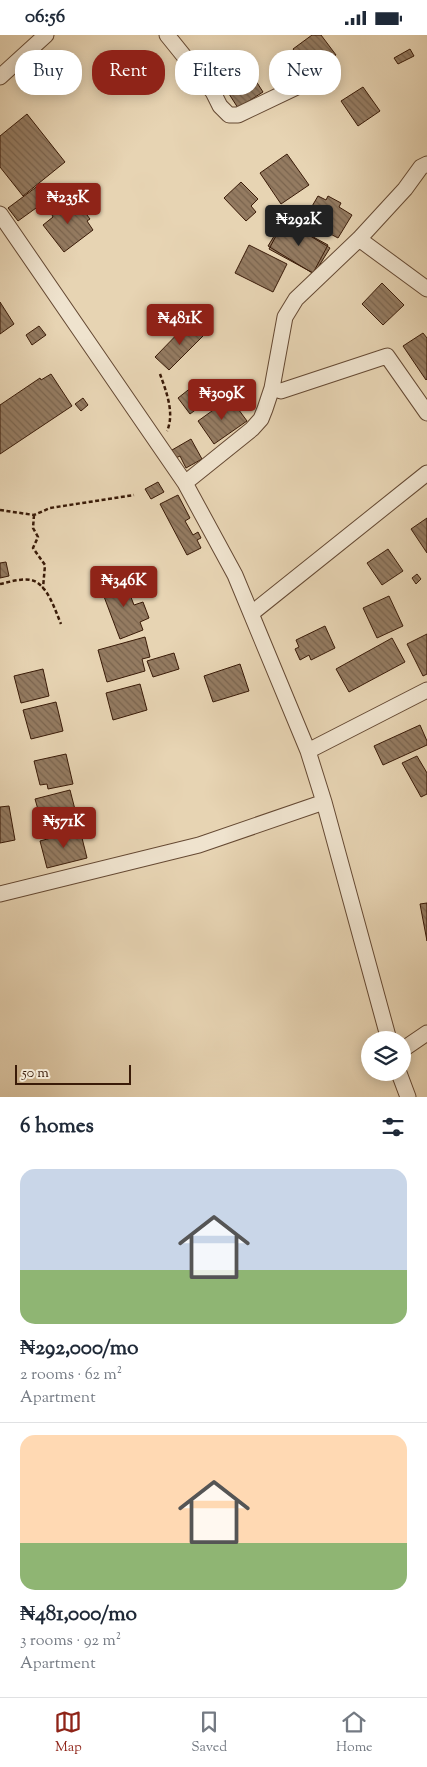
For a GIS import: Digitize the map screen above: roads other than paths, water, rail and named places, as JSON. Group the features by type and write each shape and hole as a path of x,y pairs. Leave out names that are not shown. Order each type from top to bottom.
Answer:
{"street":[{"path":"0,77 46,35"},
{"path":"167,35 213,92 220,106 229,115 238,115 281,95"},
{"path":"185,483 252,429 261,419 272,388 285,317 296,299 359,239 405,189 421,167 427,164"},
{"path":"0,215 185,483 235,575 308,751 324,802 387,1031"},
{"path":"359,239 427,289"},
{"path":"272,388 281,391 387,356 427,413"},
{"path":"252,613 427,473"},
{"path":"308,751 427,690"},
{"path":"0,894 199,845 324,802"},
{"path":"411,1044 427,1033"},
{"path":"402,1081 408,1097"}]}
